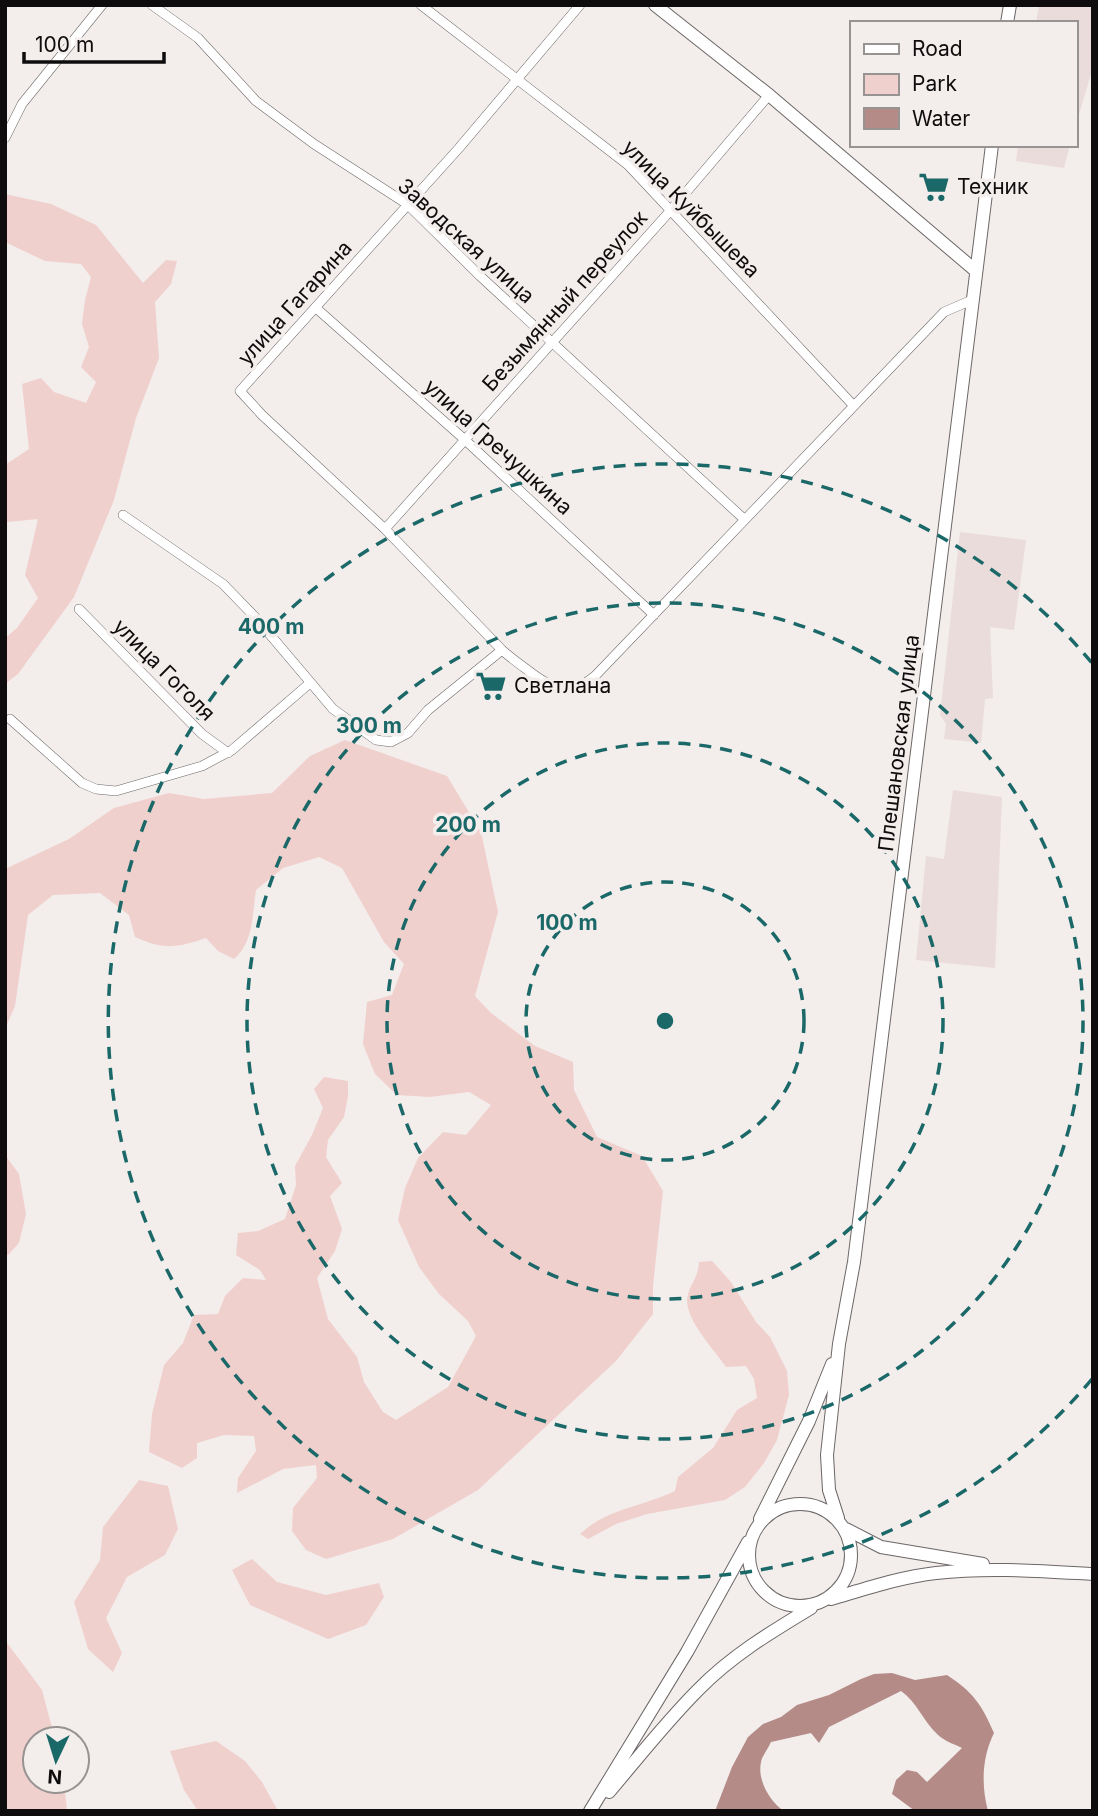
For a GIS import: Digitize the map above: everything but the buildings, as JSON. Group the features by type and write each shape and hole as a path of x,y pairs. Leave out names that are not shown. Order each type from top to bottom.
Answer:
{"main road":[{"path":"655,5 769,95 976,271"},
{"name":"Плешановская улица","path":"839,1344 856,1249 992,147"},
{"path":"592,1811 698,1689 728,1662 839,1589 849,1567 851,1554 846,1529 838,1518 829,1490 826,1464 839,1344"},
{"path":"592,1811 687,1652 754,1531 809,1421 839,1344"},
{"path":"838,1518 825,1511 797,1504 770,1514 754,1531 750,1566 762,1590 772,1599 784,1604 821,1603 889,1582 933,1573 1015,1569"},
{"path":"846,1529 881,1547 1015,1569 1093,1574"}],"street":[{"path":"5,138 22,104 102,5"},
{"name":"Заводская улица","path":"152,5 198,38 256,101 314,144 407,204 551,342 744,519"},
{"name":"улица Куйбышева","path":"421,5 628,164 853,405"},
{"name":"улица Гагарина","path":"580,5 520,79 240,391 262,415 385,529 502,650 557,690 581,687 588,682 654,615"},
{"name":"Безымянный переулок","path":"385,529 671,210 769,95"},
{"path":"654,615 944,313 972,300"},
{"name":"улица Гречушкина","path":"316,308 464,439 654,615"},
{"path":"123,515 223,584 255,617 333,709 376,740 391,742 408,733 428,709 502,650"},
{"name":"улица Гоголя","path":"79,609 202,734 228,753"},
{"path":"10,719 82,783 96,789 116,791 202,766 228,753 310,682"}],"shaded area":[{"path":"1039,5 1093,5 1093,67 1077,121 1077,21 1036,21"},
{"path":"1018,147 1069,147 1064,168 1016,161"},
{"path":"960,532 1026,540 1014,630 990,627 993,698 985,699 981,743 944,739 946,724 940,715"},
{"path":"953,790 1002,797 995,968 916,960 926,856 944,859"}],"green space":[{"path":"5,194 51,204 96,225 143,283 166,260 177,261 171,284 155,302 159,358 136,418 114,500 74,597 18,674 5,684 5,638 17,628 38,598 25,575 38,519 7,522 5,465 29,449 22,384 41,378 54,392 86,403 96,382 81,367 89,347 82,324 91,277 81,264 45,261 5,242"},
{"path":"345,740 447,776 481,832 498,912 475,996 491,1013 535,1046 573,1062 574,1090 597,1137 642,1156 663,1191 653,1286 653,1314 616,1361 478,1490 393,1539 326,1559 306,1550 292,1531 293,1508 317,1478 316,1465 283,1469 237,1493 238,1478 256,1451 254,1436 224,1435 197,1443 197,1458 182,1468 149,1452 152,1414 164,1365 183,1343 194,1315 218,1314 225,1296 243,1278 266,1280 260,1270 236,1255 238,1233 258,1231 285,1219 296,1185 295,1166 323,1108 314,1089 324,1077 348,1081 344,1117 328,1140 326,1157 342,1183 330,1196 342,1229 335,1251 317,1278 328,1319 357,1357 364,1382 383,1412 396,1420 448,1387 476,1336 468,1321 439,1294 419,1267 398,1220 405,1188 418,1158 443,1132 466,1135 491,1105 469,1092 430,1097 397,1095 375,1074 363,1044 367,1002 392,995 404,964 384,942 342,868 319,857 283,868 256,890 249,936 234,959 218,951 206,938 186,944 162,946 135,937 129,915 100,893 53,895 28,915 15,1006 5,1029 5,869 69,839 114,808 169,793 204,799 272,793 310,756"},
{"path":"5,1155 19,1174 26,1214 19,1243 8,1255 5,1255"},
{"path":"712,1261 731,1282 756,1322 770,1337 787,1371 789,1395 777,1440 764,1463 745,1487 725,1500 647,1514 616,1524 588,1539 580,1534 591,1525 614,1513 675,1491 678,1477 713,1448 737,1410 757,1398 754,1379 746,1366 726,1367 689,1312 688,1294 699,1262"},
{"path":"139,1480 168,1486 178,1529 165,1555 127,1577 106,1618 122,1653 113,1672 88,1649 74,1602 100,1560 103,1527"},
{"path":"252,1559 277,1582 326,1595 379,1583 384,1597 366,1625 328,1639 250,1605 232,1570"},
{"path":"5,1640 42,1690 51,1725 21,1725 21,1795 65,1795 67,1811 5,1811"},
{"path":"216,1741 245,1761 262,1782 278,1811 198,1811 184,1790 170,1751"}],"water":[{"path":"892,1673 915,1680 947,1675 964,1687 981,1707 994,1733 984,1771 988,1811 915,1811 892,1794 896,1780 907,1770 917,1772 927,1782 962,1748 937,1734 901,1691 829,1727 819,1743 811,1733 771,1742 762,1760 761,1776 770,1796 784,1811 715,1811 732,1767 748,1737 763,1724 781,1717 797,1705 829,1695 861,1679 874,1674"}],"place":[{"name":"Техник","path":"934,187"},
{"name":"Светлана","path":"491,686"}]}
